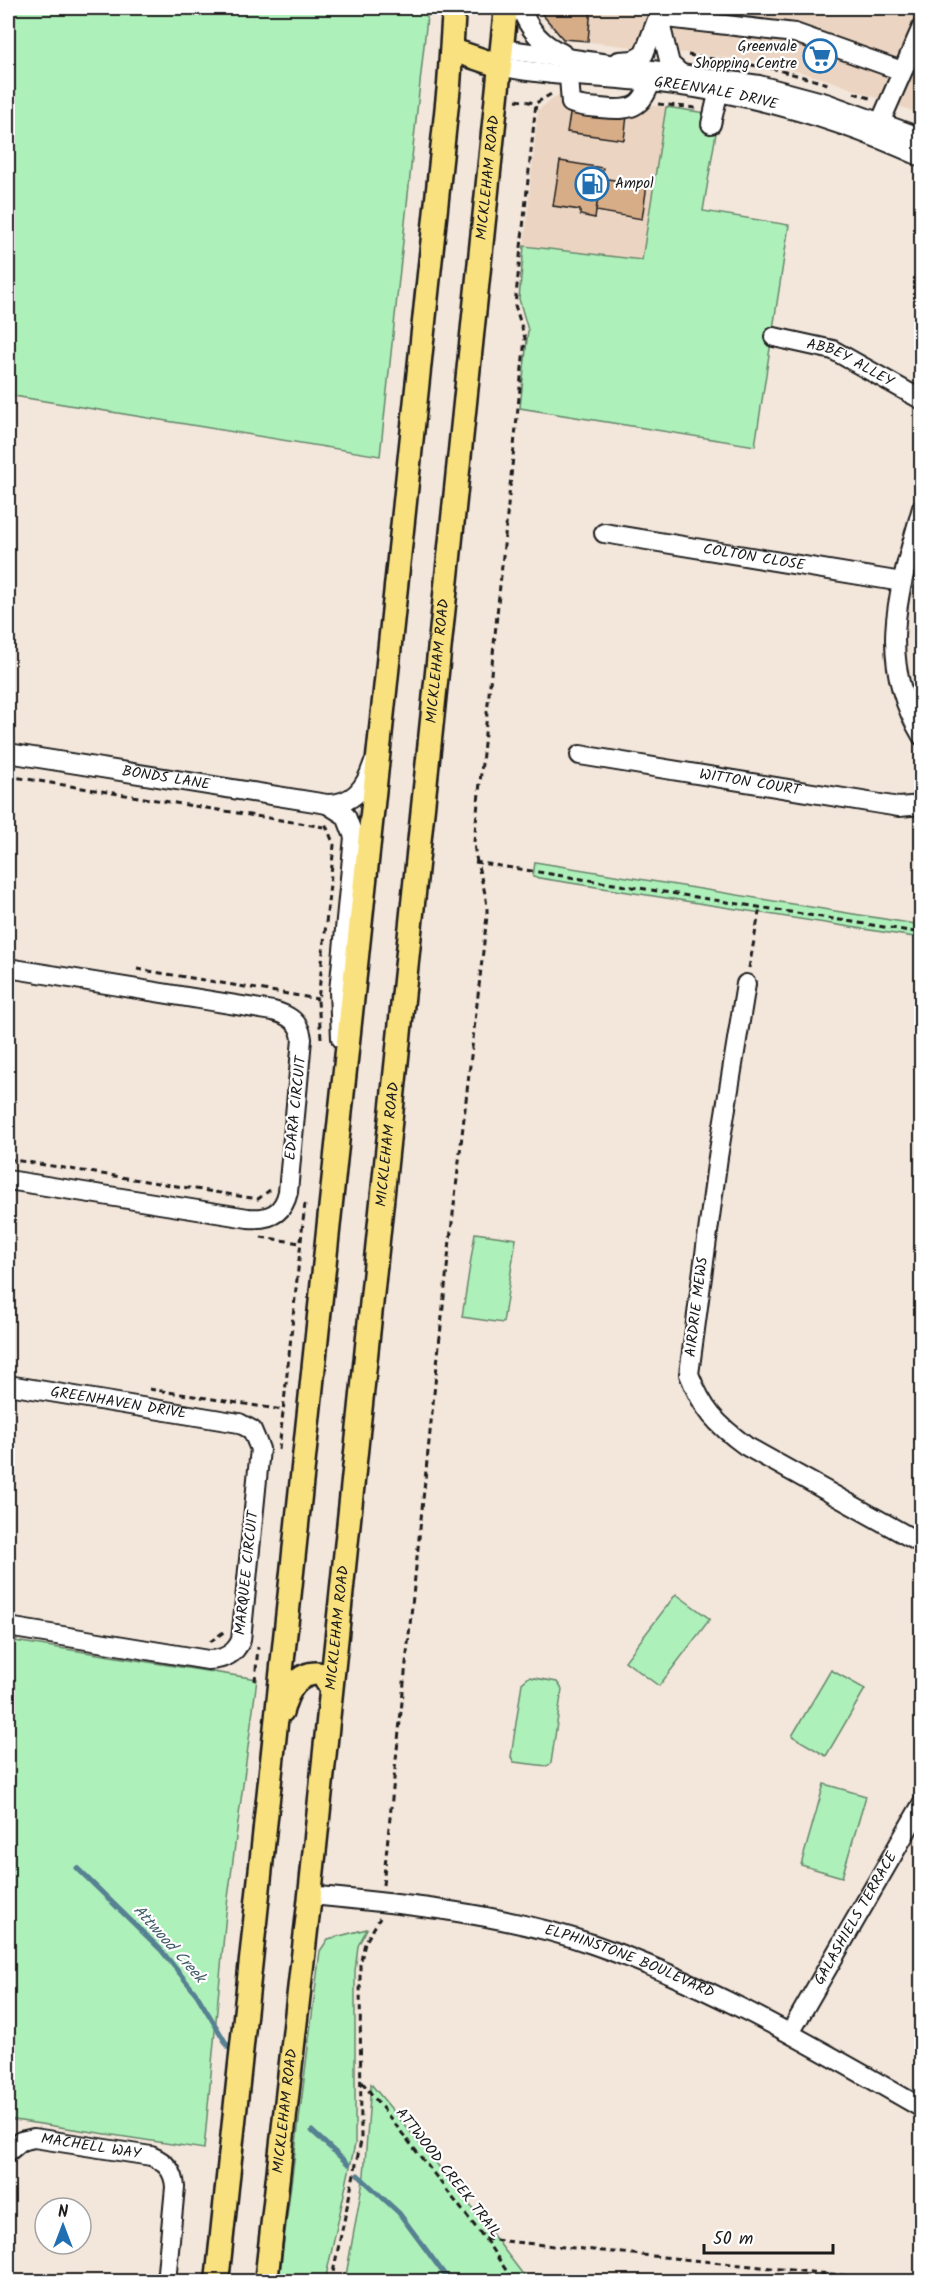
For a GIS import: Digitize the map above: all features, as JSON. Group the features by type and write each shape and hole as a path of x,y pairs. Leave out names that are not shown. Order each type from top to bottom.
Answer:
{"main road":[{"path":"217,2282 376,752 452,50 454,8"},
{"name":"MICKLEHAM ROAD","path":"266,2282 310,1895 506,8"},
{"path":"452,50 501,58"},
{"path":"270,1771 285,1698 292,1688 302,1677 318,1673 325,1676 330,1687"}],"street":[{"path":"521,8 532,31 542,42 556,51 593,63 641,57 647,50 658,12"},
{"path":"658,12 795,33 902,71"},
{"path":"658,12 670,64 680,73"},
{"path":"880,121 921,27"},
{"name":"GREENVALE DRIVE","path":"501,58 654,76 680,73 717,102"},
{"name":"GREENVALE DRIVE","path":"568,66 593,63 654,76 717,102 880,121 921,138"},
{"path":"568,66 569,94 574,104 617,110 632,109 641,102 649,92 654,76"},
{"name":"GREENVALE DRIVE","path":"880,121 921,157"},
{"name":"ABBEY ALLEY","path":"774,337 833,350 921,400"},
{"path":"921,508 902,582 894,630 895,664 905,703 921,736"},
{"name":"COLTON CLOSE","path":"604,533 902,582"},
{"path":"327,804 348,802 356,796 367,780 376,752"},
{"name":"BONDS LANE","path":"8,753 327,804"},
{"name":"WITTON COURT","path":"580,755 899,807 921,805"},
{"path":"327,804 346,816 354,837 339,991 344,1066"},
{"name":"EDARA CIRCUIT","path":"8,968 273,1011 294,1020 301,1030 302,1039 287,1198 280,1210 268,1218 248,1218 8,1180"},
{"name":"AIRDRIE MEWS","path":"746,984 705,1249 689,1374 698,1397 710,1416 731,1435 921,1544"},
{"name":"GREENHAVEN DRIVE","path":"8,1385 231,1421"},
{"name":"MARQUEE CIRCUIT","path":"8,1627 208,1660 222,1659 234,1652 241,1640 260,1449 252,1430 231,1421"},
{"name":"GALASHIELS TERRACE","path":"790,2032 921,1804"},
{"name":"ELPHINSTONE BOULEVARD","path":"310,1895 382,1902 481,1916 590,1943 689,1981 790,2032 921,2108"},
{"name":"MACHELL WAY","path":"10,2145 27,2139 42,2139 151,2156 165,2163 173,2174 175,2187 166,2282"}],"path":[{"path":"843,89 880,121"},
{"path":"330,2282 361,2141 360,1965 365,1943 380,1918 382,1902 449,1249 487,916 488,897 476,862 474,843 525,338 515,305 536,103 554,92 569,94"},
{"path":"641,102 717,102"},
{"path":"8,776 324,827"},
{"path":"321,1045 318,999 334,845 324,827 327,804"},
{"path":"476,862 921,933"},
{"path":"746,984 760,907"},
{"path":"134,969 318,999"},
{"path":"8,1159 258,1199 271,1189"},
{"path":"278,1457 305,1198"},
{"path":"199,1640 210,1642 225,1632 226,1620"},
{"path":"255,1681 259,1637"},
{"name":"ATTWOOD CREEK TRAIL","path":"360,2081 484,2239 514,2282"},
{"path":"484,2239 909,2282"}],"shaded area":[{"name":"Greenvale Shopping Centre","path":"537,8 921,8 921,79 915,112 828,80 764,62 563,39"},
{"name":"Ampol","path":"558,95 666,107 642,260 524,246 538,110"}],"green space":[{"path":"8,8 428,8 380,456 8,395"},
{"path":"666,107 719,115 703,211 789,225 755,446 520,408 528,330 519,299 524,246 642,260"},
{"path":"921,591 921,645 914,647 914,627"},
{"path":"535,862 921,925 921,938 533,877"},
{"path":"475,1233 516,1239 503,1323 462,1317"},
{"path":"676,1594 710,1619 659,1686 625,1661"},
{"path":"8,1640 257,1679 226,1913 204,2149 8,2119"},
{"path":"831,1670 865,1689 826,1756 792,1736"},
{"path":"529,1677 557,1682 562,1689 551,1763 547,1766 514,1762 511,1757 522,1683"},
{"path":"824,1784 866,1796 842,1877 801,1865"},
{"path":"367,1929 358,1946 355,1971 355,2144 325,2281 279,2281 320,1951 328,1939"},
{"path":"371,2084 464,2197 528,2281 345,2281 364,2175"}],"building":[{"path":"537,8 591,8 588,41 563,39"},
{"path":"571,108 627,116 624,140 567,132"},
{"path":"560,161 603,168 595,218 580,215 580,210 553,206"},
{"path":"601,178 647,185 642,219 596,211"}],"waterway":[{"name":"Attwood Creek","path":"77,1868 161,1950 197,1995 229,2048"},
{"name":"Attwood Creek","path":"312,2131 348,2164"},
{"name":"Attwood Creek","path":"358,2175 399,2213 450,2282"}],"place":[{"name":"Greenvale Shopping Centre","path":"820,56"},
{"name":"Ampol","path":"592,184"}]}
